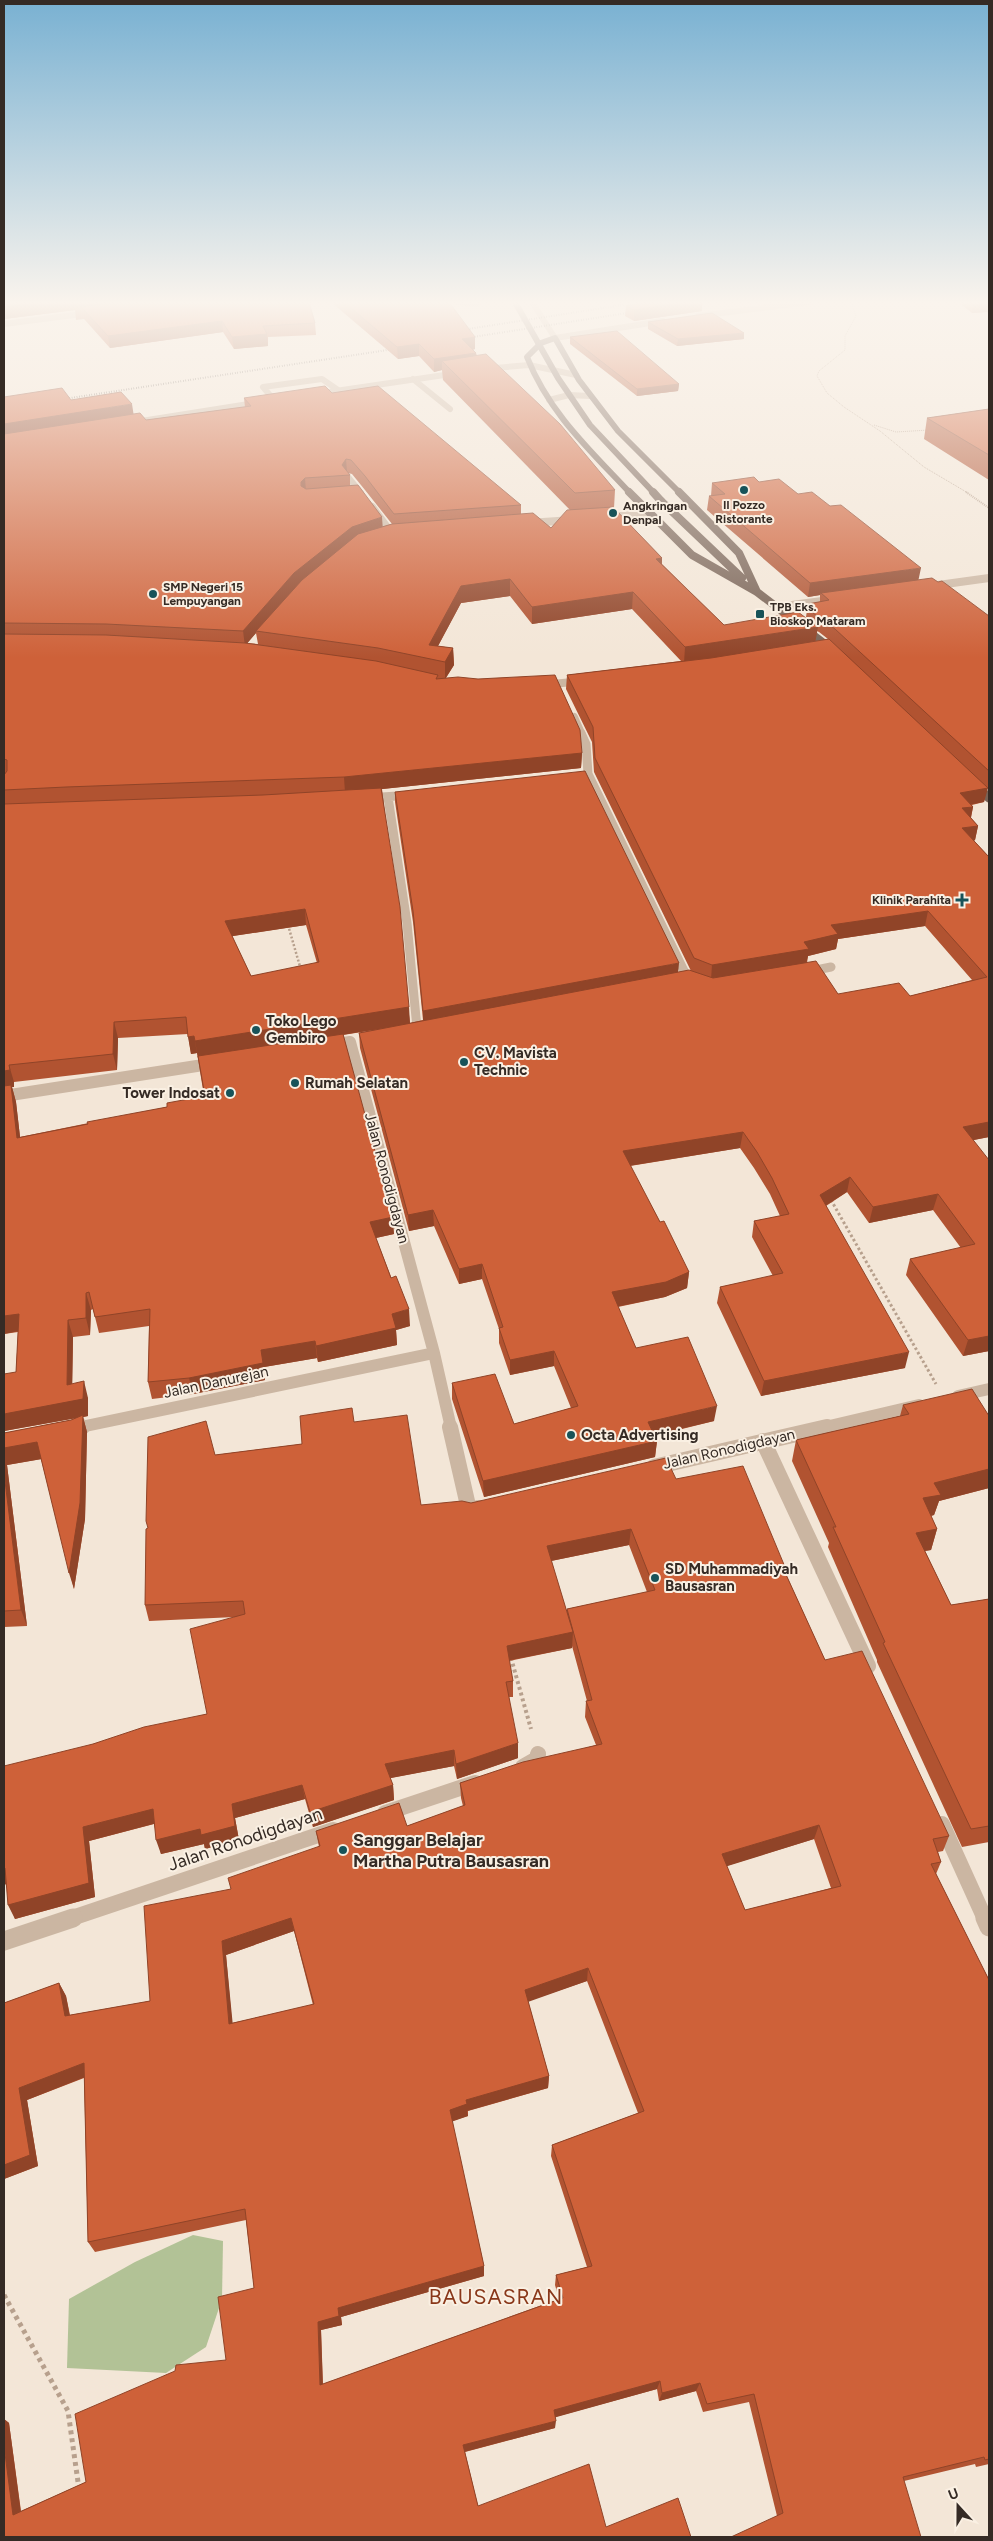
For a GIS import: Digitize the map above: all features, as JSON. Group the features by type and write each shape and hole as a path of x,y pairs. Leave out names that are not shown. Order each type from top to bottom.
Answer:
{"main road":[{"path":"562,421 650,514 692,555 756,592 830,648 843,661"},
{"path":"586,421 661,501 756,592"},
{"path":"610,421 632,448 739,553 756,592"},
{"path":"968,779 989,798"}],"street":[{"path":"132,422 141,421"},
{"path":"348,477 392,534"},
{"path":"352,494 361,493"},
{"path":"597,518 650,514"},
{"path":"521,523 578,519"},
{"path":"383,537 401,533"},
{"path":"922,588 989,578"},
{"path":"777,607 845,598"},
{"path":"820,649 830,648"},
{"path":"532,686 596,679"},
{"path":"558,684 562,692"},
{"path":"570,709 586,744 583,775 688,980"},
{"path":"360,798 418,794"},
{"path":"388,797 407,923 417,1028"},
{"path":"794,974 831,967"},
{"name":"Jalan Ronodigdayan","path":"315,1047 355,1041 434,1354 469,1510 488,1505"},
{"path":"4,1096 233,1060"},
{"name":"Jalan Danurejan","path":"56,1432 434,1354"},
{"name":"Jalan Ronodigdayan","path":"640,1470 989,1389"},
{"path":"763,1442 876,1684"},
{"path":"371,1818 531,1764 537,1759 538,1754"},
{"path":"935,1810 989,1927"},
{"name":"Jalan Ronodigdayan","path":"4,1941 352,1824"}],"path":[{"path":"865,421 885,430 896,432 937,428"},
{"path":"865,421 916,461 966,491 989,508"},
{"path":"287,920 303,976"},
{"path":"829,1196 940,1400"},
{"path":"509,1651 538,1754"},
{"path":"4,2295 68,2411 80,2498"}],"green space":[{"path":"193,2235 223,2241 222,2299 206,2347 166,2373 67,2368 69,2299 135,2262"}],"building":[{"path":"4,421 26,421 4,424"},
{"path":"91,421 420,421 521,505 394,514 365,476 351,460 346,459 342,465 350,475 305,478 301,482 301,486 306,489 358,485 382,517 352,527 294,573 243,631 106,624 4,623 4,434"},
{"path":"502,421 556,421 615,490 575,493"},
{"path":"931,421 989,421 989,455"},
{"path":"754,477 759,482 779,479 798,494 812,492 830,506 841,505 921,568 810,583 709,496 725,494 712,483"},
{"path":"613,507 662,558 656,559 724,625 798,612 818,627 685,647 633,592 532,607 510,579 461,586 429,645 453,648 445,662 378,648 256,631 302,580 358,534 392,524 533,513 551,528 567,510"},
{"path":"932,578 938,582 942,581 989,616 989,771 835,629 813,613 817,612 808,604 829,600 821,593"},
{"path":"4,634 106,635 245,643 376,661 438,675 436,679 555,675 580,730 582,753 344,777 4,790 7,760 4,759"},
{"path":"829,639 988,788 960,793 973,807 962,808 978,826 962,828 989,857 989,1122 963,1127 989,1160 989,1336 968,1340 910,1259 975,1244 938,1194 873,1207 850,1177 820,1195 909,1352 764,1381 720,1287 783,1273 754,1221 789,1214 757,1152 743,1132 623,1151 660,1222 664,1221 689,1272 666,1282 612,1292 636,1348 688,1337 717,1406 648,1422 657,1441 483,1481 452,1383 495,1374 514,1424 578,1406 554,1351 510,1360 499,1328 503,1327 482,1264 459,1269 433,1210 408,1215 359,1033 689,970 713,978 816,961 838,994 899,983 910,996 987,977 928,911 831,925 838,934 804,942 809,949 712,965 694,958 595,758 593,727 567,675 711,658"},
{"path":"585,771 679,963 423,1011 413,911 395,792"},
{"path":"381,788 400,907 409,1007 195,1041 194,1036 188,1037 186,1017 114,1022 113,1054 9,1065 10,1070 4,1071 4,804 263,795","holes":["305,909 319,962 251,976 225,921"]},
{"path":"343,1034 393,1217 370,1222 391,1278 396,1276 409,1309 392,1314 396,1328 316,1346 315,1341 261,1350 263,1363 189,1378 148,1382 150,1309 95,1317 89,1292 86,1293 86,1318 68,1320 67,1385 84,1381 83,1399 4,1414 4,1374 16,1372 19,1314 4,1316 4,1086 11,1085 17,1138 88,1124 87,1122 167,1107 167,1103 205,1096 198,1056"},
{"path":"972,1389 989,1416 989,1469 934,1483 941,1495 923,1498 937,1529 916,1533 951,1605 989,1599 989,1826 971,1829 883,1643 885,1642 833,1527 836,1527 796,1440 909,1414 903,1405"},
{"path":"352,1408 354,1422 407,1415 421,1505 462,1501 471,1503 666,1458 676,1479 743,1466 785,1567 783,1568 825,1660 862,1651 949,1836 933,1839 941,1862 931,1864 989,1980 989,2459 985,2460 984,2457 903,2477 921,2537 731,2537 783,2513 754,2394 707,2404 700,2383 662,2393 660,2381 554,2410 556,2421 463,2445 478,2506 589,2464 606,2527 678,2498 691,2537 4,2537 4,2446 13,2515 86,2482 75,2414 175,2371 176,2365 226,2360 218,2297 254,2288 245,2209 88,2242 84,2063 19,2088 30,2155 4,2165 4,2003 59,1983 65,2016 150,2001 144,1906 231,1889 228,1878 320,1846 316,1831 399,1803 407,1826 465,1805 460,1783 523,1762 602,1744 586,1701 592,1700 567,1609 655,1590 631,1529 547,1546 573,1632 507,1646 513,1681 506,1682 518,1743 456,1764 454,1750 385,1764 393,1785 310,1812 302,1785 232,1804 235,1826 201,1835 200,1829 156,1840 153,1809 83,1827 89,1883 8,1905 4,1869 4,1766 93,1744 144,1727 207,1714 190,1629 245,1614 243,1601 145,1605 146,1529 148,1528 146,1521 148,1437 206,1421 215,1455 302,1444 300,1416","holes":["819,1825 841,1886 745,1910 722,1854","291,1918 314,2004 229,2024 222,1941","588,1968 644,2111 552,2145 592,2266 556,2275 563,2298 320,2385 318,2322 339,2316 338,2308 484,2266 450,2110 467,2104 466,2100 549,2076 525,1990"]},
{"path":"83,1415 80,1503 69,1573 37,1442 4,1448 4,1433 71,1420"},
{"path":"4,1473 21,1610 4,1611"}],"place":[{"name":"Il Pozzo Ristorante","path":"744,490"},
{"name":"Angkringan Denpal","path":"613,513"},
{"name":"SMP Negeri 15 Lempuyangan","path":"153,594"},
{"name":"TPB Eks. Bioskop Mataram","path":"760,614"},
{"name":"Klinik Parahita","path":"962,900"},
{"name":"Toko Lego Gembiro","path":"256,1030"},
{"name":"CV. Mavista Technic","path":"464,1062"},
{"name":"Rumah Selatan","path":"295,1083"},
{"name":"Tower Indosat","path":"230,1093"},
{"name":"Octa Advertising","path":"571,1435"},
{"name":"SD Muhammadiyah Bausasran","path":"655,1578"},
{"name":"Sanggar Belajar Martha Putra Bausasran","path":"343,1850"}],"district":[{"name":"BAUSASRAN","path":"496,2296"}]}
